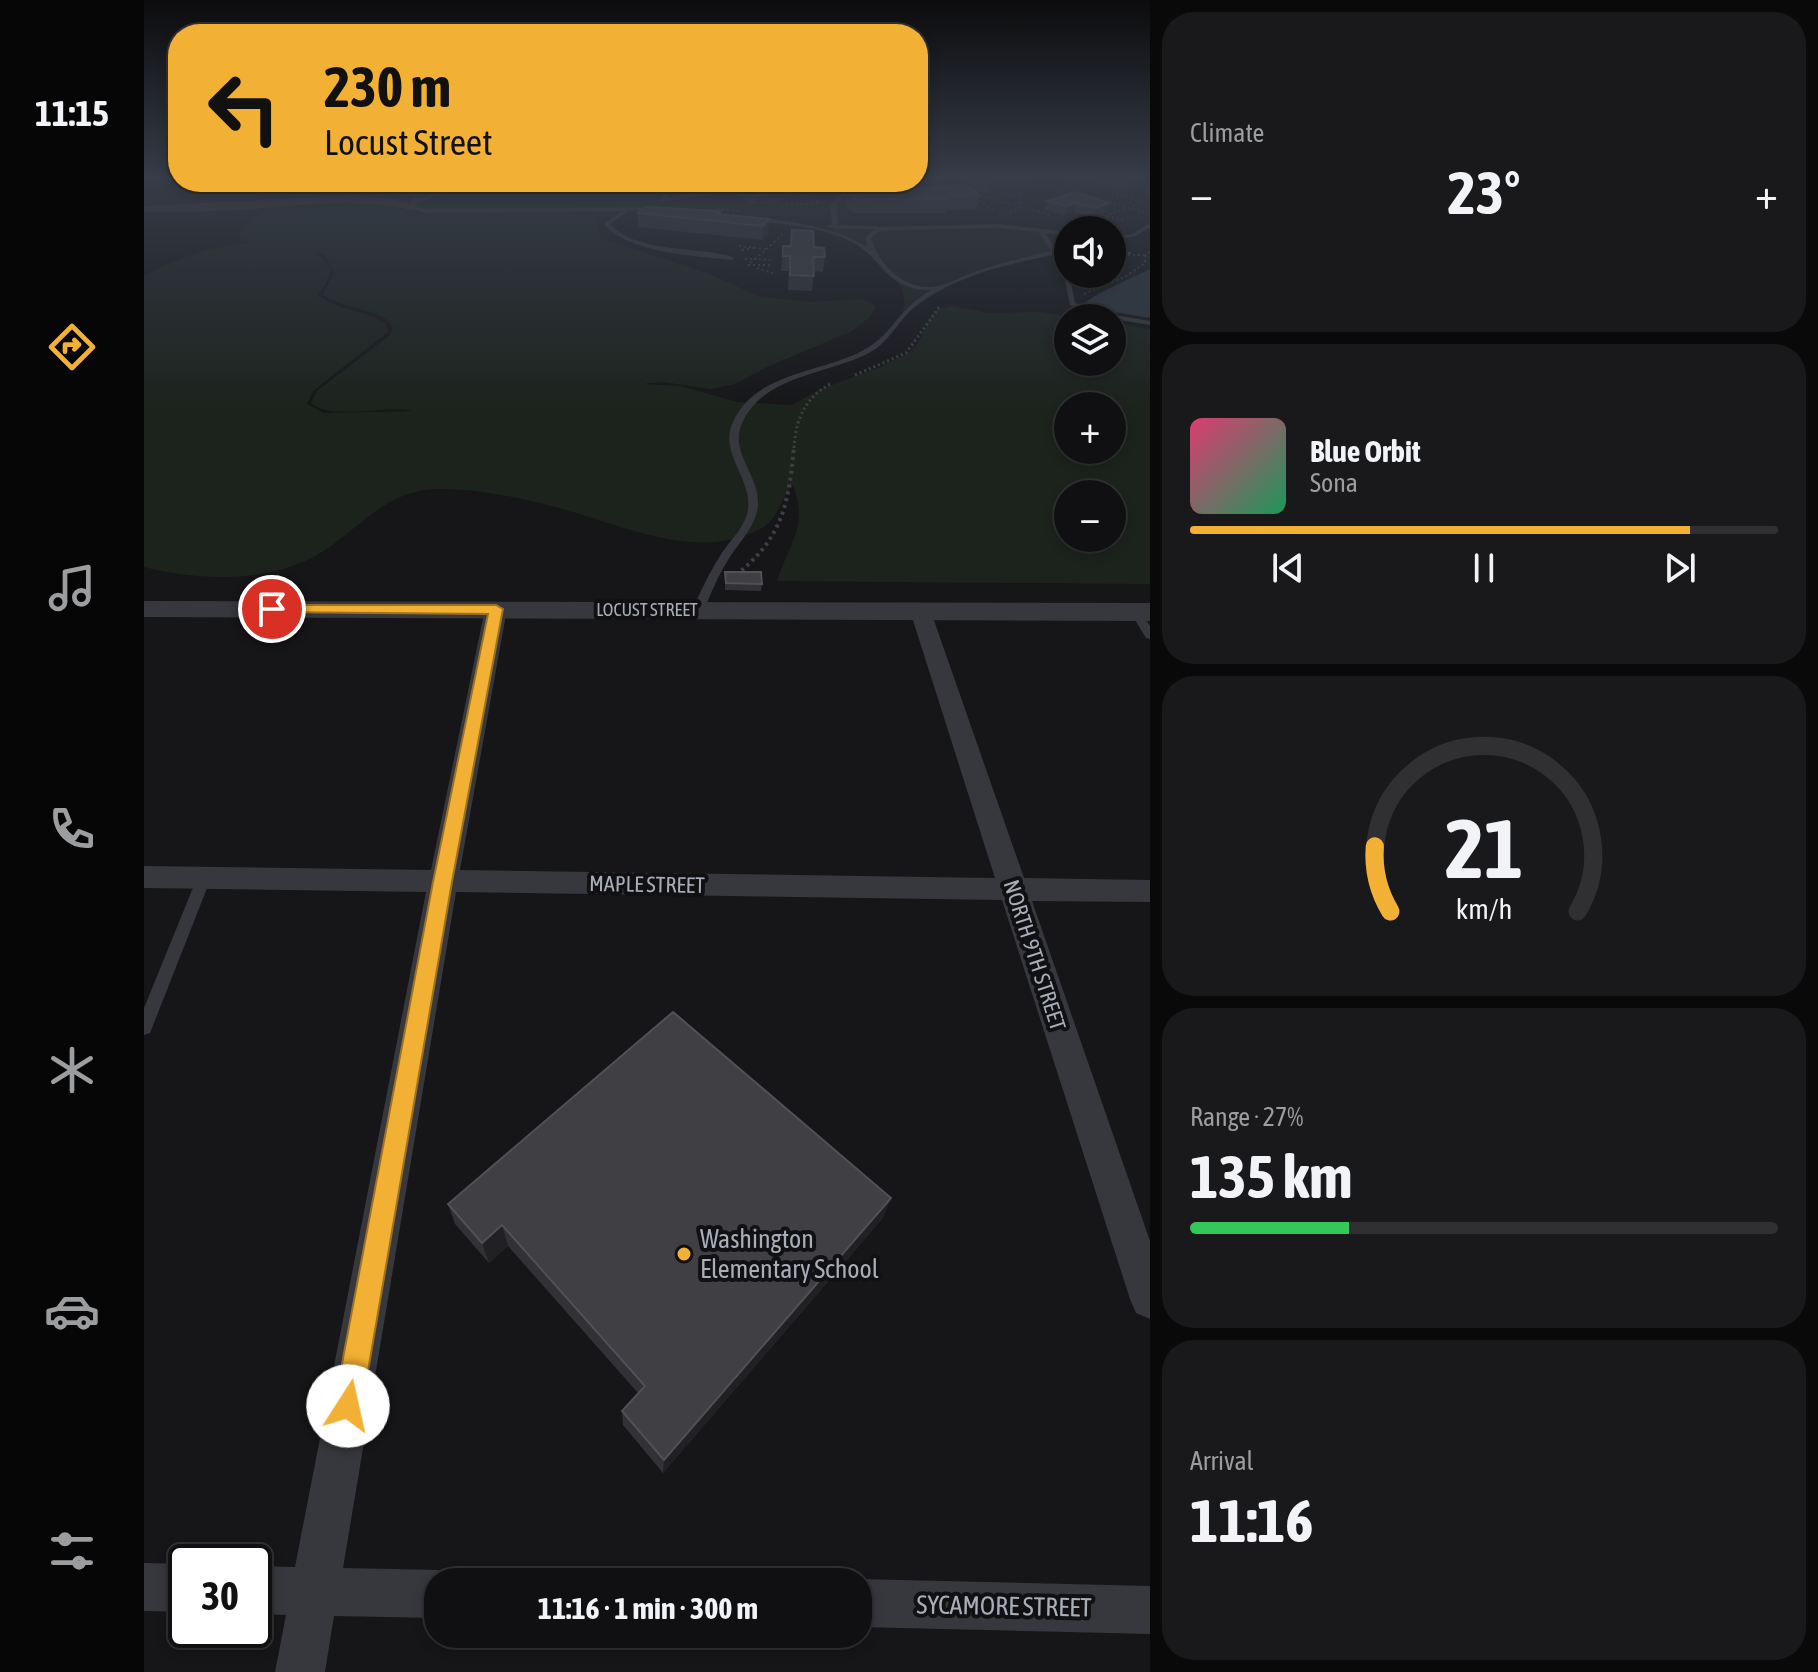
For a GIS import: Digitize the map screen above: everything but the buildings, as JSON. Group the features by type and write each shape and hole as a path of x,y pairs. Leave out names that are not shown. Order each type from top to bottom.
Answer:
{"street":[{"name":"LOCUST STREET","path":"144,609 921,611 1145,620"},
{"path":"300,1672 443,882 496,609"},
{"name":"NORTH 9TH STREET","path":"921,611 1150,1299"},
{"name":"MAPLE STREET","path":"144,877 1150,891"},
{"path":"144,1587 168,1588"},
{"path":"272,1590 424,1594"},
{"name":"SYCAMORE STREET","path":"872,1603 1150,1610"}],"lane":[{"path":"709,254 732,258"},
{"path":"698,610 714,575 749,522 753,509 753,497 734,454 732,441 740,417 759,397 776,387 872,349 890,335 906,307 897,283 873,254"},
{"path":"900,318 924,297 944,287 1048,254"},
{"path":"897,283 912,288 944,287"},
{"path":"1070,288 1072,304"},
{"path":"1126,319 1150,323"},
{"path":"144,1028 204,878"}],"path":[{"path":"748,265 760,254"},
{"path":"1072,304 1083,294 1135,271 1145,263 1148,254"},
{"path":"1126,256 1148,254"},
{"path":"732,258 773,260"},
{"path":"748,265 770,265"},
{"path":"748,265 775,274"},
{"path":"851,377 906,353 925,325 948,301"},
{"path":"714,575 738,575 769,540 783,517 800,412 813,391 837,381"}],"shaded area":[{"path":"195,254 318,254 330,269 327,282 318,295 334,305 378,319 386,324 388,332 313,391 307,404 324,413 412,411 332,411 311,403 317,391 390,335 393,328 382,317 323,295 334,272 322,254 649,254 709,274 758,296 809,302 861,299 876,306 870,317 852,331 735,384 711,389 663,382 642,384 680,386 737,402 792,405 821,389 878,368 909,353 918,343 934,311 952,306 989,313 1054,314 1054,376 1126,376 1126,325 1150,329 1150,584 777,581 798,524 799,512 793,485 772,519 762,528 737,538 712,542 658,537 511,497 435,489 392,501 331,546 288,567 265,573 216,577 144,567 144,276"},
{"path":"870,254 1050,254 958,282 918,304 900,318 904,302 901,286 891,272"},
{"path":"1150,269 1150,318 1126,314 1126,304 1085,304 1109,288 1126,288 1126,280"}],"place":[{"name":"Washington Elementary School","path":"684,1254"}],"route":[{"path":"272,609 496,609 348,1406"}]}
